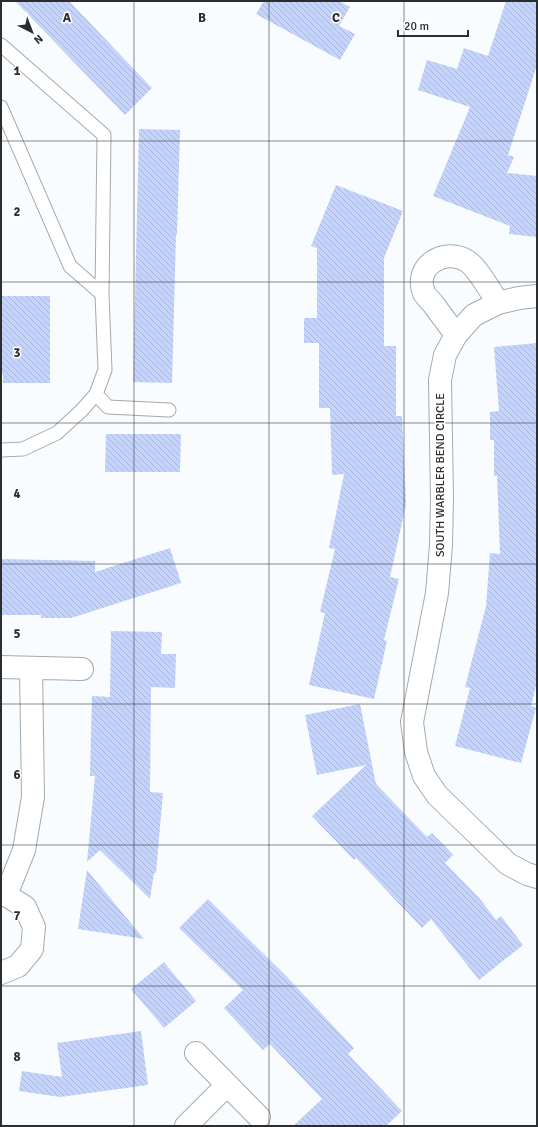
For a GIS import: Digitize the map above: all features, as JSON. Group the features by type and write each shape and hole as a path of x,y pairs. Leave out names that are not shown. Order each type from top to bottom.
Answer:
{"street":[{"path":"456,335 424,293 421,278 427,266 438,258 454,256 467,261 480,275 498,303 518,298 537,296"},
{"name":"SOUTH WARBLER BEND CIRCLE","path":"498,303 474,315 456,335 446,355 440,380 442,545 438,592 412,722 416,752 424,776 438,795 508,864 527,874 537,877"},
{"path":"1,667 82,669"},
{"path":"1,973 18,966 32,949 34,927 25,907 4,895 24,850 33,797 31,668"},
{"path":"196,1053 259,1117"},
{"path":"186,1126 227,1085"}],"lane":[{"path":"1,45 104,135 102,294 105,370 96,394 82,410 57,432 23,450 1,450"},
{"path":"1,107 70,266 102,294"},
{"path":"96,394 108,407 169,410"}],"building":[{"path":"15,1 69,1 152,88 125,115"},
{"path":"264,1 339,1 350,7 339,26 355,34 340,60 256,14"},
{"path":"506,1 537,1 537,65 508,155 514,157 507,173 537,176 537,237 509,234 510,226 433,196 470,107 418,90 427,60 457,69 464,48 488,56"},
{"path":"139,129 180,130 172,383 133,382"},
{"path":"336,185 403,211 384,258 384,346 396,346 396,416 402,416 406,504 390,577 399,579 384,640 387,641 374,699 309,685 325,613 320,612 335,549 329,548 344,474 332,475 330,408 319,408 319,343 304,343 304,318 317,318 317,248 311,246"},
{"path":"1,296 50,296 50,383 3,383 3,374 1,374"},
{"path":"537,343 537,682 531,706 536,708 521,763 455,746 470,688 465,687 486,606 490,553 500,554 497,476 494,476 494,440 490,440 490,412 499,411 494,347"},
{"path":"106,434 181,434 180,472 105,472"},
{"path":"170,548 181,583 71,618 41,618 41,615 1,615 1,559 95,561 95,572"},
{"path":"111,631 162,632 161,654 176,654 175,688 151,687 150,792 163,793 156,873 154,873 150,899 100,850 87,862 95,776 90,776 92,696 110,697"},
{"path":"360,704 376,784 427,837 432,833 453,855 445,863 480,899 496,920 501,916 523,945 479,980 431,919 422,928 356,858 354,860 312,816 366,765 317,775 305,715"},
{"path":"87,870 144,939 78,929"},
{"path":"208,899 285,975 354,1048 348,1054 402,1111 386,1126 293,1126 322,1099 270,1044 263,1050 224,1008 243,990 179,928"},
{"path":"164,962 196,1001 164,1028 131,989"},
{"path":"141,1031 148,1085 60,1097 19,1091 22,1071 62,1077 57,1043"}]}
